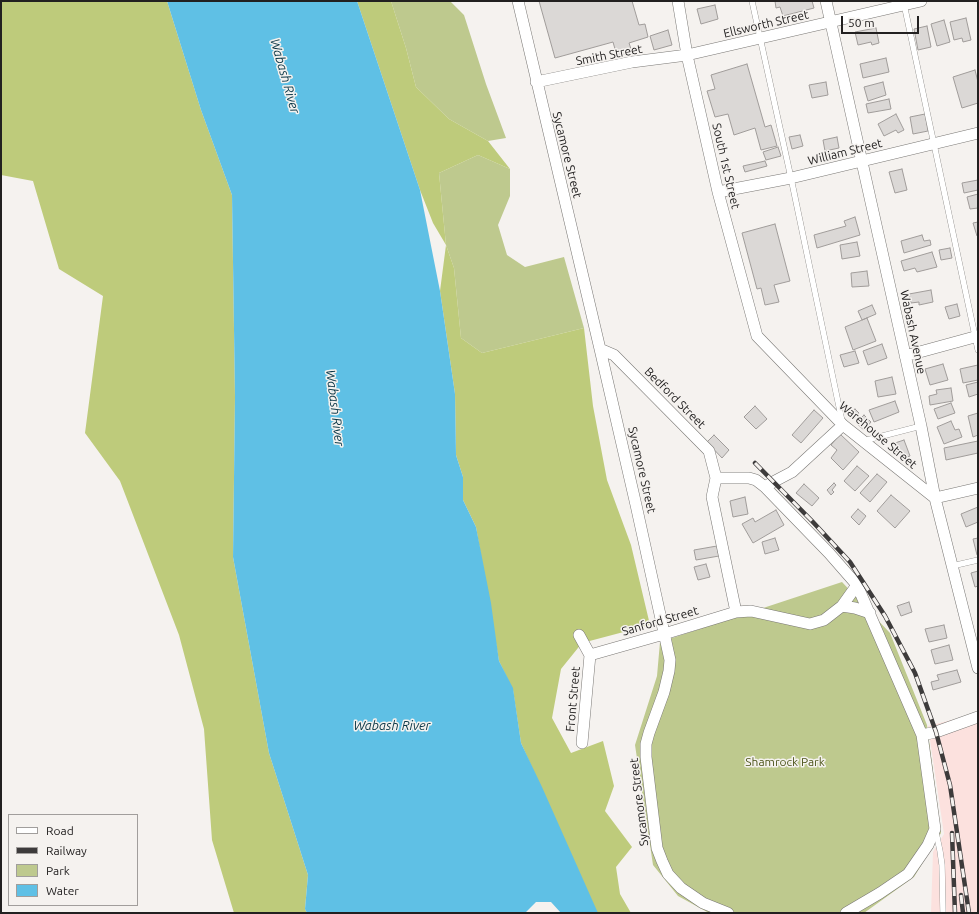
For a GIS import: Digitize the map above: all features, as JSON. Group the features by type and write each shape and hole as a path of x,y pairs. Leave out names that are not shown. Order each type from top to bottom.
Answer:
{"street":[{"name":"Sycamore Street","path":"518,1 636,505 670,660 664,692 646,744 646,757 657,848 668,874 681,888 703,903 728,913"},
{"name":"South 1st Street","path":"678,1 687,55 718,192 757,336"},
{"name":"Wabash Avenue","path":"826,1 863,161 921,426 935,498 951,566 974,631 978,668"},
{"name":"Ellsworth Street","path":"687,55 831,22 904,3 921,1"},
{"name":"Smith Street","path":"536,82 632,62 687,55"},
{"name":"William Street","path":"718,192 791,178 978,133"},
{"name":"Warehouse Street","path":"757,336 843,426 935,498"},
{"path":"905,356 977,337"},
{"name":"Bedford Street","path":"600,349 614,355 709,451 716,478 712,497 736,612"},
{"path":"765,487 792,472 843,426"},
{"path":"716,478 749,478 756,480 765,487 857,584 922,735 935,829 928,845 908,874 846,913"},
{"path":"935,498 978,488"},
{"name":"Sanford Street","path":"590,655 736,612 751,611 810,624 824,620 842,606 857,584"},
{"path":"842,606 855,608 870,613"},
{"name":"Front Street","path":"579,635 590,655 582,743"},
{"path":"922,735 936,732 978,717"}],"lane":[{"path":"752,1 843,426"},
{"path":"904,3 977,337 978,350"},
{"path":"862,441 921,426"},
{"path":"951,566 978,560"},
{"path":"935,829 941,858 943,913"}],"shaded area":[{"path":"975,714 978,730 978,913 931,913 933,852 944,834 928,726"}],"green space":[{"path":"1,1 167,1 201,110 232,195 235,397 233,557 269,753 308,875 305,909 307,913 234,913 212,840 204,729 179,635 120,481 85,433 103,296 59,269 33,181 1,175"},
{"path":"357,1 391,1 406,48 416,87 449,119 488,141 510,169 478,155 439,173 446,245 433,223 420,190"},
{"path":"391,1 450,1 464,15 486,84 506,138 488,141 449,119 416,87 406,48"},
{"path":"478,155 510,169 510,196 498,225 507,255 525,267 564,257 584,328 482,353 461,338 454,268 446,245 439,173"},
{"path":"446,245 454,268 461,338 482,353 584,328 593,406 607,480 631,545 650,625 582,643 561,669 552,718 571,753 603,741 614,786 605,811 632,847 616,867 620,894 631,913 597,913 521,743 513,690 499,661 476,527 463,500 463,477 456,455 455,394 440,291"},
{"name":"Shamrock Park","path":"842,582 890,633 927,725 941,833 914,877 864,913 709,913 678,896 653,865 635,745 657,676 660,642"}],"water":[{"name":"Wabash River","path":"167,1 357,1 420,190 440,291 455,394 456,455 463,477 463,500 476,527 491,603 499,661 513,688 521,743 598,913 561,913 551,902 536,902 525,913 307,913 305,909 308,875 269,753 233,557 235,397 232,195 201,110"}],"building":[{"path":"539,1 632,1 639,25 645,24 648,37 629,43 632,52 617,56 613,42 555,58"},
{"path":"775,1 812,1 814,8 783,16 780,7 776,8"},
{"path":"715,5 718,19 701,24 697,9"},
{"path":"966,18 971,40 963,42 962,38 954,40 950,22"},
{"path":"944,20 950,42 937,46 931,24"},
{"path":"927,26 931,47 918,50 914,29"},
{"path":"876,28 879,43 872,45 871,42 858,45 855,32"},
{"path":"668,30 672,45 654,50 650,36"},
{"path":"886,58 889,72 863,78 860,64"},
{"path":"747,64 765,127 771,125 777,146 761,150 755,128 734,135 728,114 715,117 707,91 715,89 711,75"},
{"path":"975,70 978,82 978,103 962,108 953,77"},
{"path":"826,82 828,95 812,98 809,85"},
{"path":"883,82 886,95 868,101 864,87"},
{"path":"889,99 891,109 868,113 866,104"},
{"path":"896,114 904,130 898,133 896,130 884,136 878,124"},
{"path":"925,114 928,131 913,134 910,117"},
{"path":"800,135 803,146 792,149 789,137"},
{"path":"837,137 839,148 825,151 823,140"},
{"path":"778,147 781,156 766,160 763,152"},
{"path":"765,161 767,166 745,172 743,166"},
{"path":"902,169 907,190 895,193 889,172"},
{"path":"978,180 978,190 964,193 962,183"},
{"path":"978,194 978,208 970,209 967,197"},
{"path":"855,217 860,235 817,248 814,235 846,226 844,221"},
{"path":"978,222 978,236 977,236 973,223"},
{"path":"775,224 790,281 774,285 779,302 765,305 761,288 757,289 742,233"},
{"path":"922,235 924,241 930,240 931,245 904,253 901,241"},
{"path":"857,242 860,256 842,259 840,245"},
{"path":"950,248 952,258 941,260 939,250"},
{"path":"932,252 937,267 917,272 915,268 904,271 901,261"},
{"path":"867,271 869,286 852,287 851,273"},
{"path":"931,290 933,302 919,305 919,302 911,303 909,294"},
{"path":"957,304 960,316 949,319 945,307"},
{"path":"872,305 876,314 862,320 858,311"},
{"path":"867,318 876,341 853,350 845,327"},
{"path":"882,344 887,358 868,365 863,351"},
{"path":"855,351 859,363 844,367 840,355"},
{"path":"943,364 948,380 930,385 925,369"},
{"path":"978,365 978,380 963,383 960,369"},
{"path":"892,377 896,394 878,397 875,381"},
{"path":"978,382 978,394 969,397 966,385"},
{"path":"951,388 953,401 930,405 929,396 937,394 936,390"},
{"path":"895,401 899,412 874,422 869,410"},
{"path":"951,403 955,413 938,419 934,409"},
{"path":"755,406 767,419 756,429 744,417"},
{"path":"855,409 859,413 854,419 849,414"},
{"path":"814,410 823,418 801,443 792,435"},
{"path":"978,413 978,435 973,437 968,416"},
{"path":"864,415 871,422 864,430 856,423"},
{"path":"951,421 955,430 959,429 962,437 944,444 937,427"},
{"path":"840,434 859,452 843,470 831,458 837,450 831,445"},
{"path":"714,435 729,450 722,458 707,442"},
{"path":"904,440 910,456 902,459 900,451 895,452 892,444"},
{"path":"978,441 978,453 946,460 944,448"},
{"path":"857,466 869,476 855,491 844,481"},
{"path":"877,474 887,482 870,502 860,493"},
{"path":"834,483 836,485 832,490 834,492 831,495 827,490"},
{"path":"804,484 819,498 812,506 796,493"},
{"path":"891,495 910,511 895,528 877,511"},
{"path":"745,497 748,514 733,517 730,501"},
{"path":"978,507 978,522 966,527 961,514"},
{"path":"858,509 866,516 859,525 851,517"},
{"path":"776,510 784,525 753,543 742,524 753,518 755,522"},
{"path":"775,538 779,550 765,554 762,542"},
{"path":"978,538 978,555 977,555 973,539"},
{"path":"717,546 719,556 696,560 694,550"},
{"path":"706,564 710,577 698,580 694,567"},
{"path":"978,571 978,586 975,587 971,573"},
{"path":"909,602 912,612 901,616 897,606"},
{"path":"944,625 947,638 929,642 925,629"},
{"path":"949,645 953,660 935,664 931,650"},
{"path":"957,670 961,682 933,690 931,682 939,680 937,675"}],"railway":[{"path":"755,463 850,562 885,616 915,673 936,732 950,785 969,913"},
{"path":"952,833 955,913"},
{"path":"961,895 963,913"}]}
